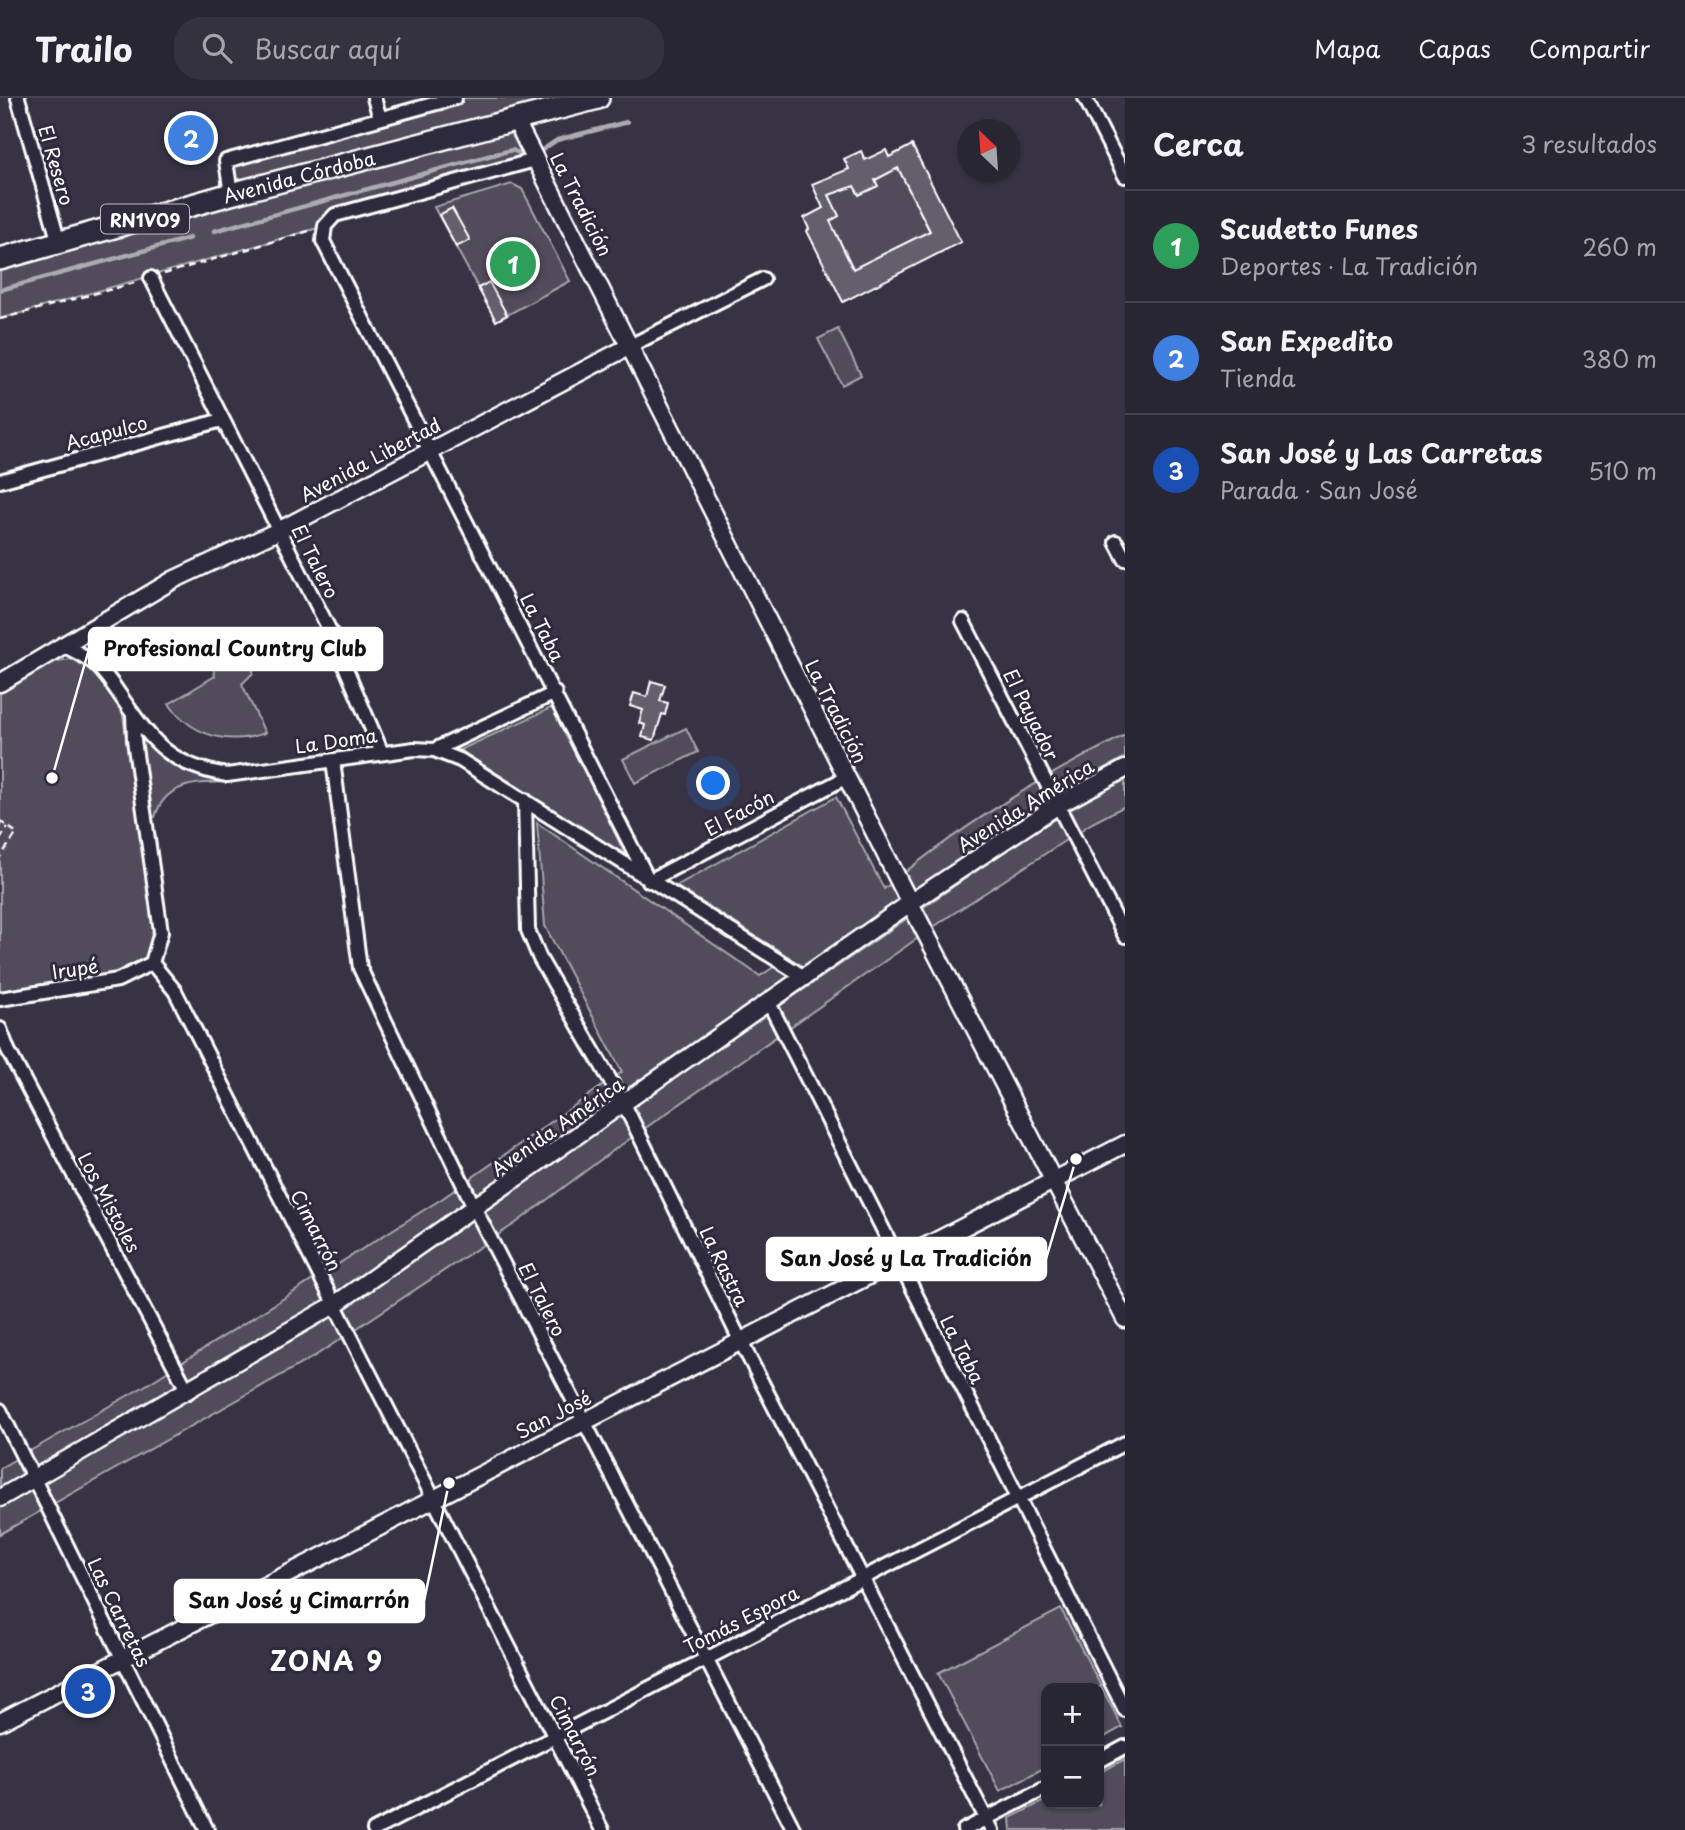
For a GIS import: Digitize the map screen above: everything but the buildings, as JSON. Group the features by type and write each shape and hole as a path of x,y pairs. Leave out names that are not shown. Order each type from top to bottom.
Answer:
{"main road":[{"name":"Avenida Córdoba","path":"0,260 231,194 515,120 553,104 598,98"}],"street":[{"name":"El Resero","path":"18,98 59,243"},
{"path":"374,98 380,118"},
{"path":"231,194 226,161 455,98"},
{"path":"1085,98 1125,176"},
{"name":"La Tradición","path":"515,120 911,903 1125,1319"},
{"path":"325,226 335,215 349,210 535,160"},
{"name":"La Taba","path":"325,226 323,241 649,881"},
{"name":"El Talero","path":"151,278 330,631 382,753"},
{"name":"Avenida Libertad","path":"0,683 173,580 278,531 762,279"},
{"name":"Acapulco","path":"0,481 222,420"},
{"path":"1116,542 1125,559"},
{"name":"El Payador","path":"963,621 1125,936"},
{"path":"65,646 93,662 133,714 134,740 161,932 152,963"},
{"name":"La Doma","path":"133,714 149,736 172,757 200,770 227,775 382,753 434,750 555,693"},
{"path":"434,750 460,760 806,978"},
{"name":"El Talero","path":"333,761 360,968 475,1209 794,1830"},
{"name":"Avenida América","path":"0,1498 188,1392 334,1305 911,903 1058,805 1125,769"},
{"name":"El Facón","path":"649,881 847,777"},
{"name":"La Rastra","path":"525,800 528,930 540,959 624,1104 741,1342 989,1824"},
{"name":"Irupé","path":"0,999 118,980 152,963"},
{"name":"Cimarrón","path":"152,963 175,991 602,1830"},
{"name":"La Taba","path":"769,1003 897,1262 1125,1710"},
{"name":"Los Mistoles","path":"0,1029 8,1050 188,1392"},
{"name":"San José","path":"0,1721 1125,1144"},
{"name":"Las Carretas","path":"0,1410 206,1830"},
{"name":"Tomás Espora","path":"374,1830 1125,1443"},
{"path":"1104,1758 1125,1747"},
{"path":"964,1830 989,1824 1041,1791"}],"path":[{"path":"171,272 325,226"},
{"path":"0,319 151,278"},
{"path":"0,821 17,833 0,857"},
{"path":"0,839 8,827"}],"shaded area":[{"path":"455,98 552,98 555,109 515,120 535,160 349,210 325,226 0,319 0,259 230,194 226,161"},
{"path":"898,168 932,236 924,234 859,266 856,274 830,221 839,216 829,195 854,186 859,195 875,180"},
{"path":"512,184 522,189 570,281 496,321 434,207"},
{"path":"838,329 861,375 842,385 818,339"},
{"path":"228,643 243,644 254,658 253,673 242,684 265,733 237,738 212,735 189,724 169,704 215,676 212,657 219,647"},
{"path":"70,659 99,673 122,709 154,927 152,944 146,958 135,967 119,974 78,983 0,993 0,692 57,661"},
{"path":"553,707 626,856 460,750"},
{"path":"686,728 698,752 635,783 623,759"},
{"path":"138,735 143,735 181,770 228,782 194,784 174,791 160,805 155,817 150,816"},
{"path":"1125,735 1125,757 1040,805 390,1257 237,1355 0,1489 0,1468 143,1387 443,1198 622,1072 545,926 537,823 760,976 789,957 676,886 836,797 884,889 941,845 1000,805"},
{"path":"1125,779 1125,806 1092,823 948,917 611,1152 516,1223 315,1356 0,1534 0,1506 321,1321 1043,825"},
{"path":"1061,1609 1099,1683 1041,1683 1041,1770 1000,1791 938,1673"},
{"path":"1104,1692 1122,1727 1104,1737"},
{"path":"1125,1759 1125,1830 1011,1830 1010,1818 1041,1802 1041,1809 1104,1809 1104,1770"}],"waterway":[{"path":"542,150 557,140 627,122"},
{"path":"214,231 492,155 512,150 521,154"},
{"path":"0,290 190,238"}],"place":[{"name":"San Expedito","path":"191,138"},
{"name":"Scudetto Funes","path":"513,264"},
{"name":"Profesional Country Club","path":"52,778"},
{"name":"San José y La Tradición","path":"1076,1159"},
{"name":"San José y Cimarrón","path":"449,1483"},
{"name":"San José y Las Carretas","path":"88,1691"}],"district":[{"name":"ZONA 9","path":"327,1660"}]}
